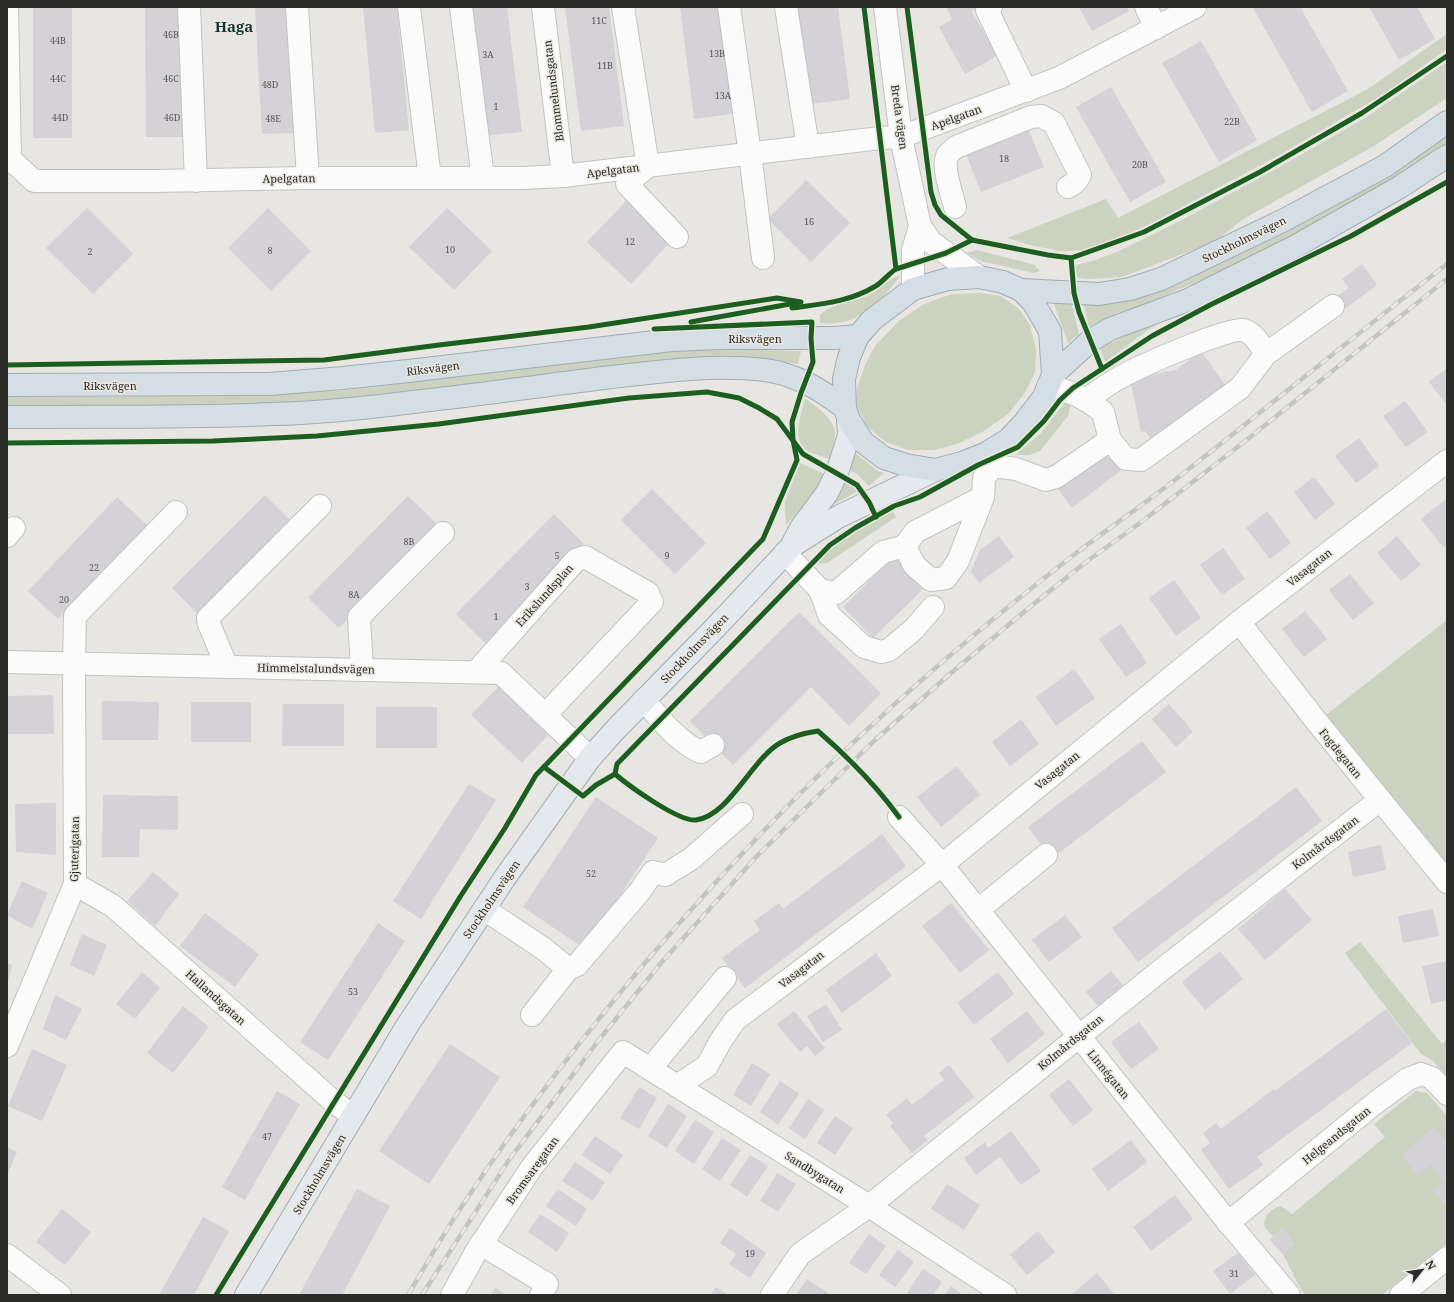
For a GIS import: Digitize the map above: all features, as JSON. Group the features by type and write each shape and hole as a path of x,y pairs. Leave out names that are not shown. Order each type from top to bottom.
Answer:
{"highway":[{"name":"Stockholmsvägen","path":"1021,290 1099,294 1130,289 1161,279 1284,220 1385,166 1447,122"},
{"path":"7,417 273,414 344,410 665,371 725,367 767,370 785,374 806,382 824,392 847,413 862,442 884,458 906,465 934,470 962,463 989,460 1024,423 1044,397 1051,380 1090,341 1110,329 1188,300 1296,246 1400,187 1447,156"},
{"path":"847,413 844,379 849,357 858,336 872,320 913,289 948,279 978,277 1003,282 1021,290 1034,302 1050,331 1051,380"},
{"name":"Riksvägen","path":"7,385 268,384 401,372 672,340 720,338 834,338 858,336"}],"main road":[{"name":"Stockholmsvägen","path":"246,1295 407,1026 504,879 590,758 788,550 801,528 827,493 837,473 849,435 847,413"},
{"name":"Stockholmsvägen","path":"788,550 838,517 934,470"}],"street":[{"path":"7,7 8,161"},
{"path":"189,7 196,181"},
{"path":"297,7 308,178"},
{"path":"409,7 430,178"},
{"path":"461,7 483,178"},
{"name":"Blommelundsgatan","path":"543,7 563,176"},
{"path":"623,7 648,166 627,184 677,237"},
{"path":"729,7 763,258"},
{"path":"786,7 808,147"},
{"name":"Breda vägen","path":"885,7 901,137 920,226 931,242 978,277"},
{"path":"991,7 987,10 1026,91"},
{"path":"1146,7 1156,28"},
{"name":"Apelgatan","path":"8,161 34,181 196,181 308,178 483,178 563,176 901,137 1059,78 1195,7"},
{"path":"955,206 946,171 948,154 956,147 1031,117 1041,116 1054,123 1068,149 1080,175 1074,184 1068,187"},
{"name":"Breda vägen","path":"913,289 913,250 920,226"},
{"path":"1051,380 1086,400 1103,412 1110,440 1126,459 1141,460 1240,388 1266,354 1333,306"},
{"path":"1086,400 1118,378 1155,360 1224,333 1242,330 1253,335 1266,354"},
{"path":"905,546 914,565 931,580 946,578 958,562 983,497 984,478 989,460 1046,480 1056,477 1110,440"},
{"name":"Vasagatan","path":"677,1086 707,1066 734,1020 942,865 1239,622 1447,462"},
{"path":"820,590 836,593 883,552 905,546 916,532 983,497"},
{"path":"227,667 209,624 208,618 320,506"},
{"name":"Gjuterigatan","path":"9,1036 75,884 75,616 176,512"},
{"path":"362,670 359,617 442,533"},
{"path":"788,550 820,590 829,615 864,647 881,652 889,650 914,629 933,607"},
{"name":"Erikslundsplan","path":"476,672 576,560 585,557 648,592 652,602 545,715"},
{"name":"Fogdegatan","path":"1239,622 1317,722 1447,882"},
{"name":"Himmelstalundsvägen","path":"7,662 501,672 590,758"},
{"path":"644,700 660,720 692,749 701,752 713,745"},
{"name":"Kolmårdsgatan","path":"772,1295 800,1254 869,1206 1078,1036 1380,800"},
{"path":"532,1015 568,969 577,965 640,891 653,872 665,875 691,859 742,814"},
{"name":"Linnégatan","path":"899,817 942,865 1228,1223 1281,1292"},
{"path":"978,910 1046,855"},
{"name":"Hallandsgatan","path":"75,884 113,906 334,1102 353,1116"},
{"path":"484,909 544,949 568,969"},
{"path":"650,1069 725,978"},
{"name":"Sandbygatan","path":"623,1052 869,1206 1005,1295"},
{"name":"Bromsaregatan","path":"452,1295 482,1244 532,1167 623,1052"},
{"name":"Helgeandsgatan","path":"1228,1223 1375,1103 1408,1079 1421,1074 1432,1078 1447,1094"},
{"path":"482,1244 547,1284 541,1295"},
{"path":"7,1255 50,1292"},
{"path":"1401,1295 1447,1258"}],"green space":[{"path":"1447,34 1447,49 1387,92 1283,153 1154,222 1119,238 1085,250 1060,251 1030,245 1007,238 1106,199 1118,218 1368,89"},
{"path":"1447,62 1447,98 1374,146 1245,218 1214,242 1122,277 1089,279 1079,278 1076,275 1076,265 1093,261 1117,252 1178,222 1269,173 1365,118"},
{"path":"1447,136 1447,145 1414,168 1358,202 1240,263 1143,305 1117,313 1089,327 1083,302 1180,281 1228,260 1308,220 1399,167"},
{"path":"977,250 1035,265 1040,271 1033,273 981,261 967,253"},
{"path":"900,276 884,296 866,312 845,321 820,323 820,315 824,311 863,298 873,293 888,281"},
{"path":"980,293 1001,296 1019,309 1030,325 1036,350 1035,372 1024,394 1008,414 984,431 957,444 934,450 908,450 884,441 867,426 857,407 857,389 865,365 875,346 899,321 924,304 952,294"},
{"path":"1053,301 1071,301 1079,334 1068,343"},
{"path":"1167,316 1105,362 1100,348"},
{"path":"722,349 801,351 798,364 761,358 723,357 342,399 240,404 111,406 7,405 7,397 110,397 340,391 680,350"},
{"path":"805,399 814,404 823,412 834,426 835,438 830,459 812,453 805,449 801,443 798,429"},
{"path":"1067,400 1070,405 1068,416 1040,451 1029,455 1015,455 1041,433"},
{"path":"854,452 878,471 884,473 869,486 858,475 846,468"},
{"path":"800,463 823,473 817,492 786,525 785,502"},
{"path":"841,480 850,484 858,491 824,510"},
{"path":"893,512 896,517 827,563 819,564 821,556 873,521"},
{"path":"1447,620 1447,882 1317,722"},
{"path":"1360,942 1442,1044 1447,1039 1447,1076 1432,1060 1421,1054 1345,953"},
{"path":"1416,1091 1427,1093 1447,1116 1447,1243 1382,1295 1305,1295 1283,1254 1294,1244 1283,1229 1273,1236 1264,1226 1267,1216 1271,1211 1281,1206 1292,1214 1385,1137 1374,1124"}],"building":[{"path":"33,7 72,7 72,138 33,138"},
{"path":"145,7 183,7 184,137 146,137"},
{"path":"255,7 289,7 296,133 262,134"},
{"path":"363,7 397,7 409,130 375,133"},
{"path":"467,7 507,7 522,132 482,136"},
{"path":"565,7 609,7 624,126 581,131"},
{"path":"680,7 724,7 738,113 694,119"},
{"path":"797,7 838,7 850,99 809,104"},
{"path":"946,7 982,7 972,12 997,56 965,74 939,27 952,19"},
{"path":"1079,7 1127,7 1129,11 1092,31"},
{"path":"1300,7 1348,91 1312,112 1253,8"},
{"path":"1369,7 1417,7 1435,39 1399,60"},
{"path":"1201,41 1257,140 1219,162 1162,63"},
{"path":"1111,87 1166,182 1130,202 1076,107"},
{"path":"1026,124 1044,167 981,192 964,149"},
{"path":"806,180 850,223 811,262 768,219"},
{"path":"629,198 673,239 631,284 587,242"},
{"path":"87,208 133,254 93,294 46,248"},
{"path":"268,208 311,251 271,291 228,248"},
{"path":"447,208 492,251 454,290 409,247"},
{"path":"1362,264 1377,285 1342,311 1333,299 1349,288 1342,279"},
{"path":"1201,351 1226,386 1152,440 1145,431 1141,432 1130,379 1176,370"},
{"path":"1447,368 1447,405 1429,382"},
{"path":"1405,401 1428,432 1406,447 1383,416"},
{"path":"1359,438 1379,466 1356,483 1335,456"},
{"path":"1107,448 1124,468 1072,508 1056,486"},
{"path":"1314,477 1335,504 1315,520 1294,492"},
{"path":"652,489 706,543 675,574 621,520"},
{"path":"265,495 293,523 201,617 172,588"},
{"path":"408,496 439,526 339,628 308,598"},
{"path":"117,497 147,525 58,619 28,591"},
{"path":"1445,500 1447,502 1447,545 1444,548 1421,519"},
{"path":"1267,511 1291,543 1270,559 1246,528"},
{"path":"554,514 584,544 486,644 456,614"},
{"path":"999,536 1014,557 979,583 971,571 980,550"},
{"path":"1397,536 1421,565 1401,581 1377,553"},
{"path":"1223,548 1245,579 1222,595 1200,565"},
{"path":"894,556 925,587 873,638 843,607"},
{"path":"1350,574 1374,603 1353,620 1329,590"},
{"path":"1174,580 1201,618 1176,636 1149,598"},
{"path":"1305,611 1327,639 1304,657 1282,629"},
{"path":"799,612 881,693 849,726 811,687 733,765 690,721"},
{"path":"1121,624 1147,663 1126,677 1099,639"},
{"path":"1074,669 1095,698 1056,726 1036,697"},
{"path":"499,686 548,735 522,763 471,715"},
{"path":"53,695 54,734 7,734 7,696"},
{"path":"102,701 159,702 158,740 102,740"},
{"path":"191,702 251,702 251,742 191,742"},
{"path":"283,704 344,704 344,746 282,746"},
{"path":"1169,704 1193,732 1176,747 1152,719"},
{"path":"376,707 437,707 437,748 376,748"},
{"path":"1021,719 1039,744 1010,766 992,742"},
{"path":"1142,741 1166,772 1059,853 1055,848 1048,853 1028,827"},
{"path":"957,766 980,795 941,827 917,797"},
{"path":"469,784 496,800 421,919 393,901"},
{"path":"1296,787 1322,821 1138,962 1112,928"},
{"path":"103,795 178,796 178,830 140,829 139,857 102,857"},
{"path":"596,797 658,838 585,949 523,907"},
{"path":"56,803 56,855 16,852 15,804"},
{"path":"882,834 906,866 745,988 722,958 760,930 754,921 779,903 783,909"},
{"path":"1381,845 1386,870 1353,877 1348,852"},
{"path":"153,872 179,894 155,926 127,901"},
{"path":"22,881 48,893 32,929 7,915"},
{"path":"1285,889 1312,920 1265,960 1238,929"},
{"path":"951,903 989,950 960,973 922,926"},
{"path":"1433,909 1439,936 1403,943 1398,916"},
{"path":"205,913 259,954 235,987 180,946"},
{"path":"1065,915 1082,937 1049,962 1032,940"},
{"path":"378,923 405,941 328,1060 300,1042"},
{"path":"82,934 107,945 94,976 70,965"},
{"path":"1220,951 1243,979 1205,1010 1182,982"},
{"path":"876,953 892,976 842,1013 826,990"},
{"path":"1447,961 1447,1000 1431,1004 1422,966"},
{"path":"7,963 12,965 8,982 7,982"},
{"path":"1111,971 1123,985 1098,1006 1086,992"},
{"path":"142,972 160,988 135,1019 116,1004"},
{"path":"998,972 1014,994 974,1025 957,1003"},
{"path":"55,995 82,1009 66,1040 43,1029"},
{"path":"826,1004 842,1030 823,1042 807,1016"},
{"path":"183,1006 209,1027 173,1073 147,1053"},
{"path":"1386,1009 1412,1043 1257,1157 1263,1165 1229,1189 1201,1150 1210,1143 1203,1133 1216,1123 1221,1129"},
{"path":"794,1011 825,1048 815,1056 807,1046 800,1052 777,1024"},
{"path":"1027,1011 1045,1034 1008,1063 990,1039"},
{"path":"1139,1022 1159,1049 1131,1069 1111,1042"},
{"path":"450,1044 500,1077 429,1184 379,1151"},
{"path":"32,1049 67,1065 42,1121 8,1106"},
{"path":"752,1063 770,1074 751,1106 733,1095"},
{"path":"949,1065 974,1097 924,1136 928,1140 912,1153 890,1126 893,1123 886,1115 907,1098 912,1105 944,1080 939,1073"},
{"path":"1069,1079 1093,1110 1073,1126 1049,1095"},
{"path":"780,1081 799,1094 778,1125 760,1112"},
{"path":"639,1087 657,1098 639,1129 620,1118"},
{"path":"277,1091 300,1104 245,1200 222,1187"},
{"path":"808,1099 824,1110 805,1139 789,1128"},
{"path":"668,1104 687,1116 667,1148 648,1136"},
{"path":"835,1116 853,1128 835,1155 817,1143"},
{"path":"695,1120 714,1132 694,1164 675,1151"},
{"path":"1434,1127 1447,1142 1447,1208 1433,1191 1445,1182 1431,1165 1418,1176 1401,1155"},
{"path":"1011,1131 1041,1171 1021,1185 1000,1157 976,1175 964,1158 985,1142 988,1148"},
{"path":"595,1136 623,1155 610,1174 582,1155"},
{"path":"722,1138 741,1150 720,1181 702,1169"},
{"path":"1131,1140 1147,1162 1108,1191 1092,1169"},
{"path":"7,1147 17,1152 7,1175"},
{"path":"750,1155 768,1166 747,1197 730,1185"},
{"path":"575,1162 605,1182 593,1201 562,1181"},
{"path":"777,1173 796,1184 778,1212 760,1201"},
{"path":"947,1184 980,1205 964,1230 931,1209"},
{"path":"357,1189 390,1206 342,1295 299,1295"},
{"path":"558,1189 587,1209 576,1226 546,1206"},
{"path":"1175,1195 1193,1219 1151,1251 1133,1227"},
{"path":"62,1209 91,1232 65,1265 36,1242"},
{"path":"540,1214 569,1233 557,1252 528,1232"},
{"path":"203,1217 229,1231 194,1295 159,1295"},
{"path":"730,1228 766,1253 750,1278 729,1264 736,1254 720,1243"},
{"path":"1283,1229 1294,1244 1283,1254 1270,1239"},
{"path":"1038,1231 1055,1252 1027,1275 1010,1255"},
{"path":"869,1234 886,1246 866,1274 849,1263"},
{"path":"898,1250 914,1262 895,1287 879,1275"},
{"path":"1238,1253 1255,1275 1230,1294 1213,1271"},
{"path":"923,1269 942,1282 933,1295 909,1295 907,1293"},
{"path":"1097,1273 1114,1294 1113,1295 1071,1295"},
{"path":"807,1279 831,1295 796,1295"},
{"path":"951,1286 963,1295 945,1295"},
{"path":"716,1287 728,1295 710,1295"},
{"path":"495,1288 508,1295 491,1295"}],"railway":[{"path":"408,1295 451,1223 487,1169 529,1109 574,1050 644,964 695,905 802,792 911,689 1022,596 1079,551 1180,476 1447,264"},
{"path":"422,1295 509,1160 598,1041 661,963 757,856 874,741 951,673 1086,562 1144,520 1249,438 1447,279"}],"cycle path":[{"path":"864,7 896,269"},
{"path":"907,7 931,192 935,205 941,215 972,240 1071,258 1144,232 1260,172 1362,113 1447,56"},
{"path":"899,817 861,771 818,731 789,738 769,751 719,809 708,816 696,820 678,815 654,802 631,787 615,774 617,764 830,545 855,528 894,506 920,497 978,465 1018,447 1044,421 1060,400 1073,388 1152,336 1210,305 1351,236 1447,182"},
{"path":"792,308 824,304 855,296 877,285 896,269 946,253 972,240"},
{"path":"1071,258 1074,293 1079,312 1102,369"},
{"path":"7,365 324,360 589,327 777,298 801,302 691,322"},
{"path":"216,1295 460,897 505,828 536,775 763,539 797,460 793,440 792,422 813,362 811,338 812,322 654,329"},
{"path":"7,443 213,441 317,436 439,424 629,398 707,392 739,398 777,419 803,454 857,485 869,502 876,517"},
{"path":"544,767 583,796 596,785 615,774"}],"district":[{"name":"Haga","path":"234,26"}]}
